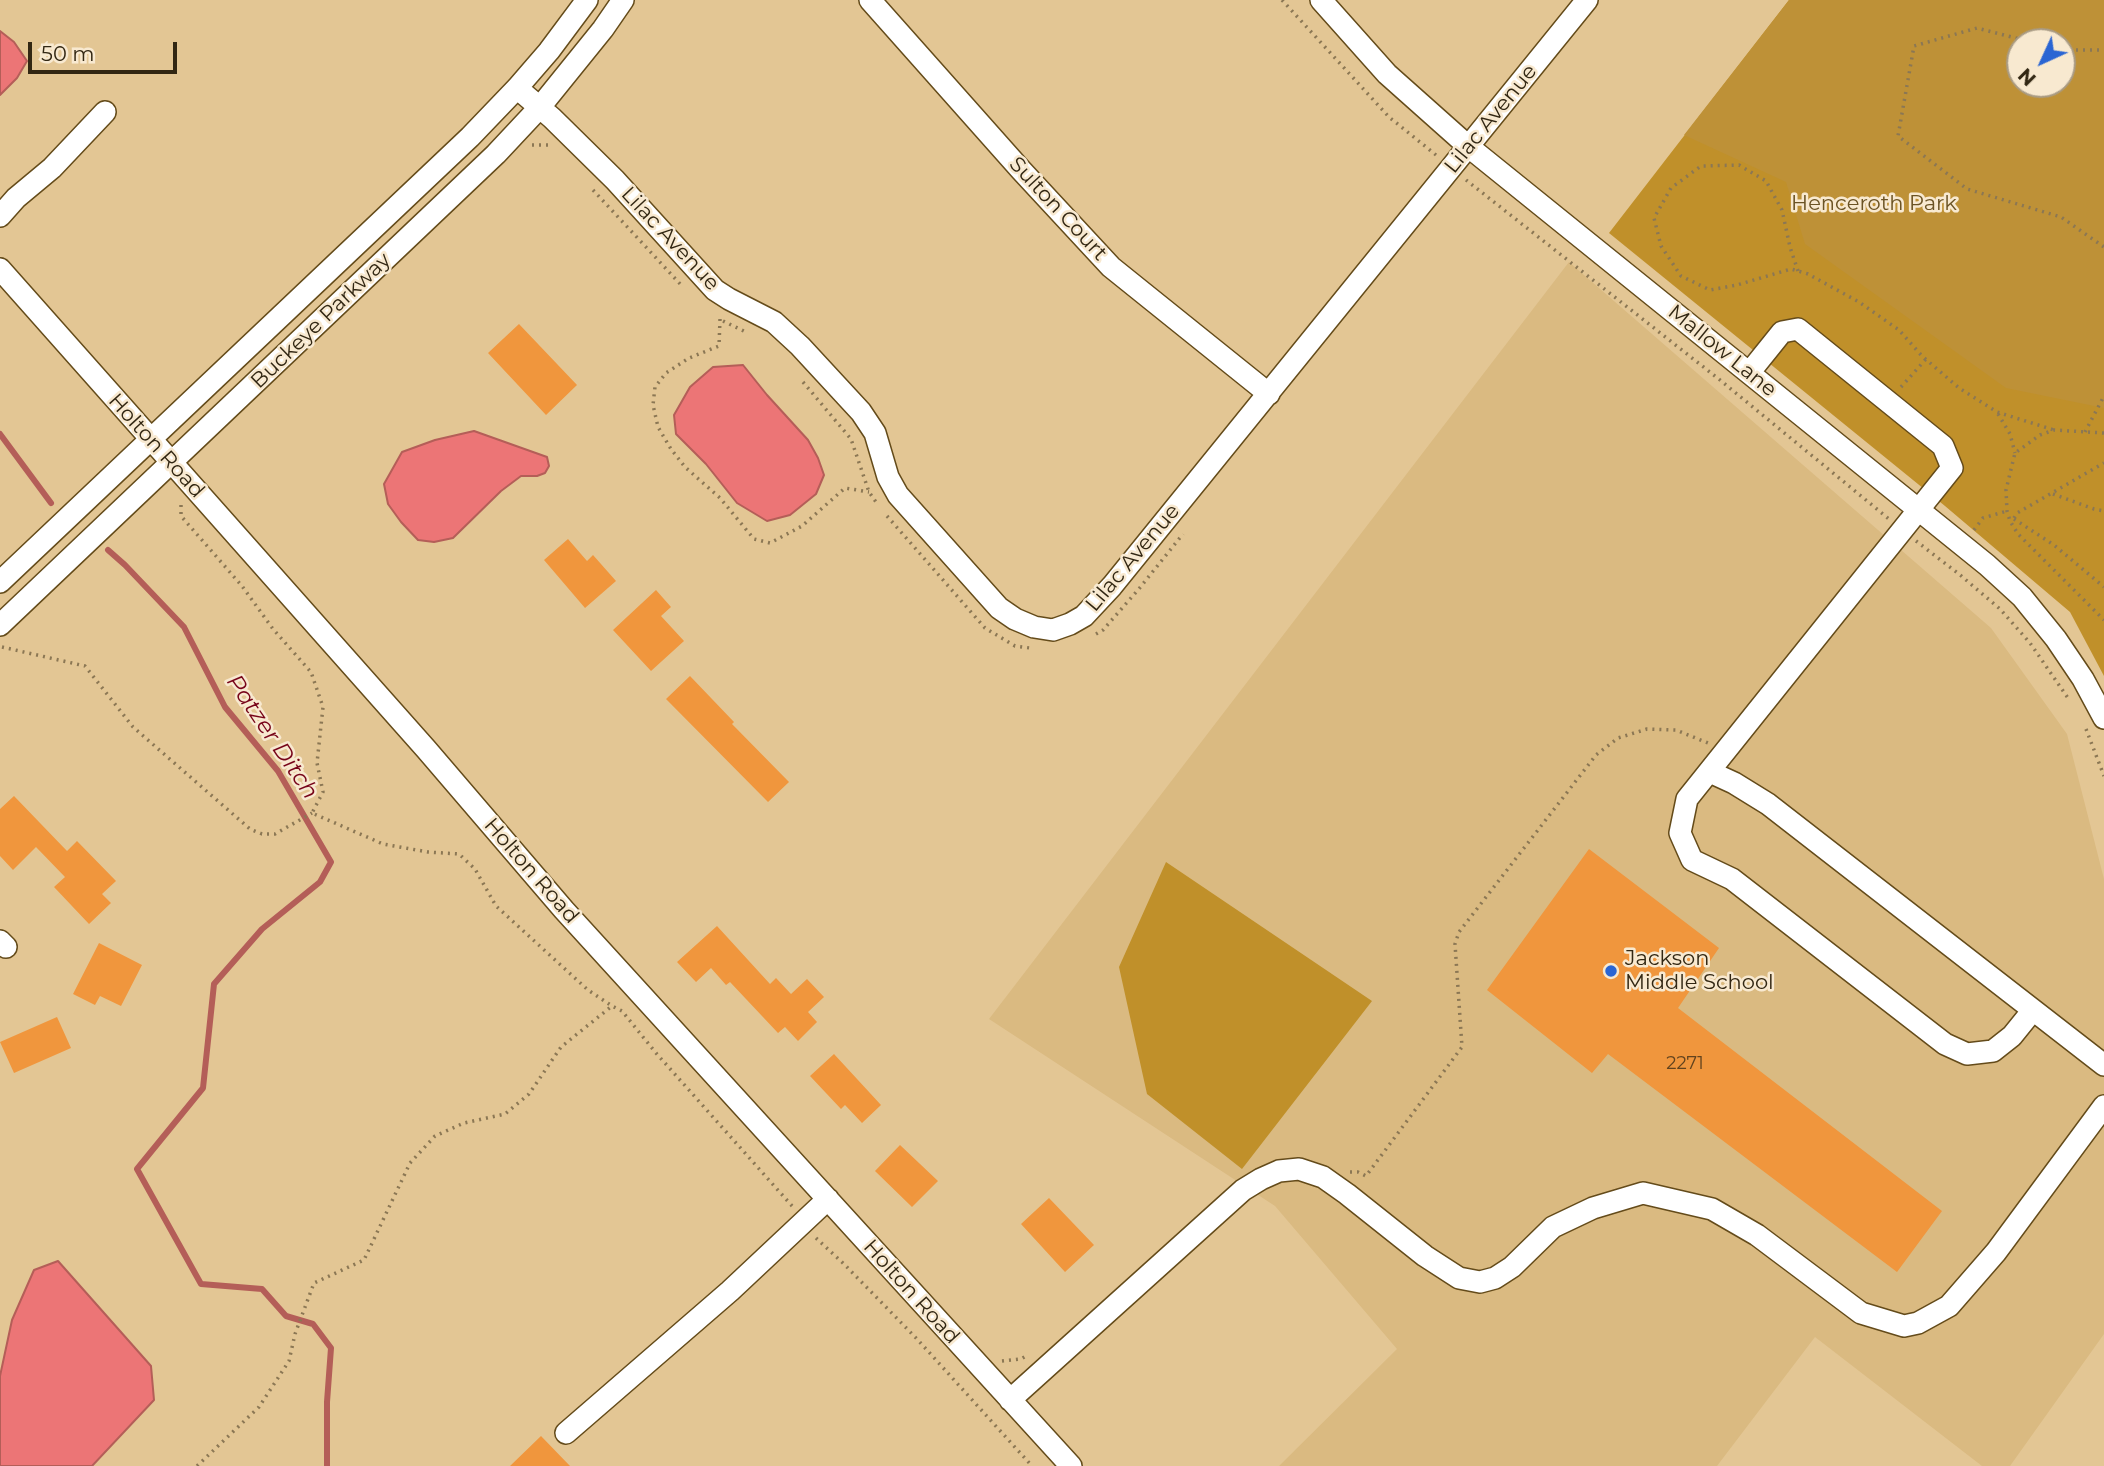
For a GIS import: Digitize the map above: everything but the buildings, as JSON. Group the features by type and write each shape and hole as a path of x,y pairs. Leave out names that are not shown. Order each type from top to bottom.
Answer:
{"street":[{"name":"Buckeye Parkway","path":"0,582 442,165 517,88 587,0"},
{"name":"Buckeye Parkway","path":"0,625 177,469 437,211 540,107 623,0"},
{"name":"Sulton Court","path":"870,0 1111,267 1269,394"},
{"name":"Mallow Lane","path":"1321,0 1387,74 1469,147 1987,565 2022,597 2056,639 2083,679 2094,721"},
{"name":"Lilac Avenue","path":"517,88 615,180 715,290 774,322 800,346 861,412 875,433 888,477 898,495 999,608 1034,627 1053,630 1084,616 1112,586 1587,0"},
{"path":"0,216 16,198 52,168 105,112"},
{"name":"Holton Road","path":"0,269 426,749 564,910 1071,1466"},
{"path":"1749,373 1782,332 1798,329 1943,446 1952,468 1687,799 1680,833 1692,860 1732,879 1945,1044 1967,1055 1993,1051 2012,1036 2033,1010"},
{"path":"1710,772 1768,804 2104,1065"},
{"path":"1010,1399 1243,1190 1279,1171 1299,1170 1323,1177 1425,1256 1459,1278 1480,1282 1495,1278 1512,1267 1553,1227 1593,1208 1643,1193 1700,1206 1712,1209 1757,1235 1861,1313 1904,1326 1917,1323 1949,1306 1996,1252 2104,1106"},
{"path":"566,1433 730,1290 828,1199"}],"path":[{"path":"1282,0 1389,117 1720,380 2000,609 2057,679 2070,701"},
{"path":"2006,35 1978,28 1914,46 1898,136 1967,189 2061,217 2104,247"},
{"path":"2076,50 2104,50"},
{"path":"530,145 548,145 558,154"},
{"path":"1798,271 1777,200 1766,181 1739,165 1701,166 1671,188 1654,218 1661,246 1681,276 1710,290 1738,285 1791,269 1808,274 1859,302 1899,330 1959,388 1997,412 2054,430 2104,433"},
{"path":"587,183 688,292"},
{"path":"713,315 755,336"},
{"path":"720,319 719,346 689,358 666,373 656,387 653,405 658,427 685,467 720,498 754,539 771,543 802,526 845,488 869,492"},
{"path":"1888,401 1926,359"},
{"path":"803,382 851,439 869,492 877,503"},
{"path":"2085,432 2104,396"},
{"path":"1997,412 2010,433 2015,453 2006,490 2007,511 2018,534 2104,620"},
{"path":"2015,453 2040,435 2054,430"},
{"path":"2012,520 2017,513 2104,463"},
{"path":"2,647 86,666 133,727 250,829 262,834 275,834 311,813 323,792 317,763 323,706 311,672 181,516 177,469"},
{"path":"2053,494 2104,510"},
{"path":"885,513 985,628 1015,646 1041,650"},
{"path":"2012,520 2054,545 2104,587"},
{"path":"1092,636 1103,630 1189,526"},
{"path":"2094,721 2104,776"},
{"path":"1346,1172 1358,1172 1366,1176 1462,1047 1455,944 1459,932 1596,755 1618,738 1647,729 1676,730 1710,744 1724,754"},
{"path":"311,813 383,844 459,854 475,869 496,906 588,990 622,1011 795,1209 818,1240 917,1339 1032,1466"},
{"path":"197,1466 259,1407 289,1361 295,1334 314,1283 364,1260 410,1163 435,1136 464,1123 505,1114 529,1094 561,1047 612,1006"},
{"path":"994,1361 1011,1361 1030,1354"}],"shaded area":[{"path":"0,31 14,42 27,61 17,78 0,95"},
{"path":"1569,262 1991,628 2067,734 2104,879 2104,1334 2010,1466 1982,1466 1815,1337 1717,1466 1279,1466 1397,1349 1275,1206 989,1019"},
{"path":"743,365 808,440 824,475 816,494 790,515 767,521 737,503 706,464 676,434 674,415 690,387 713,367"},
{"path":"474,431 547,457 549,466 545,473 521,476 501,491 453,538 434,542 418,540 388,504 384,484 402,452 435,440"},
{"path":"58,1261 151,1366 154,1400 92,1466 0,1466 0,1376 12,1320 34,1270"}],"green space":[{"name":"Henceroth Park","path":"1789,0 2104,0 2104,676 2070,612 1945,506 1609,233"},
{"path":"1789,0 2104,0 2104,408 2006,388 1805,244 1786,182 1684,135"},
{"path":"1166,862 1372,1001 1242,1169 1147,1094 1119,967"}],"waterway":[{"name":"Patzer Ditch","path":"0,434 51,503"},
{"name":"Patzer Ditch","path":"108,550 184,627 225,707 278,771 331,862 320,882 262,929 214,984 203,1088 137,1169 201,1284 262,1289 286,1316 313,1324 331,1348 327,1402 327,1466"}],"place":[{"name":"Jackson Middle School","path":"1611,971"}]}
